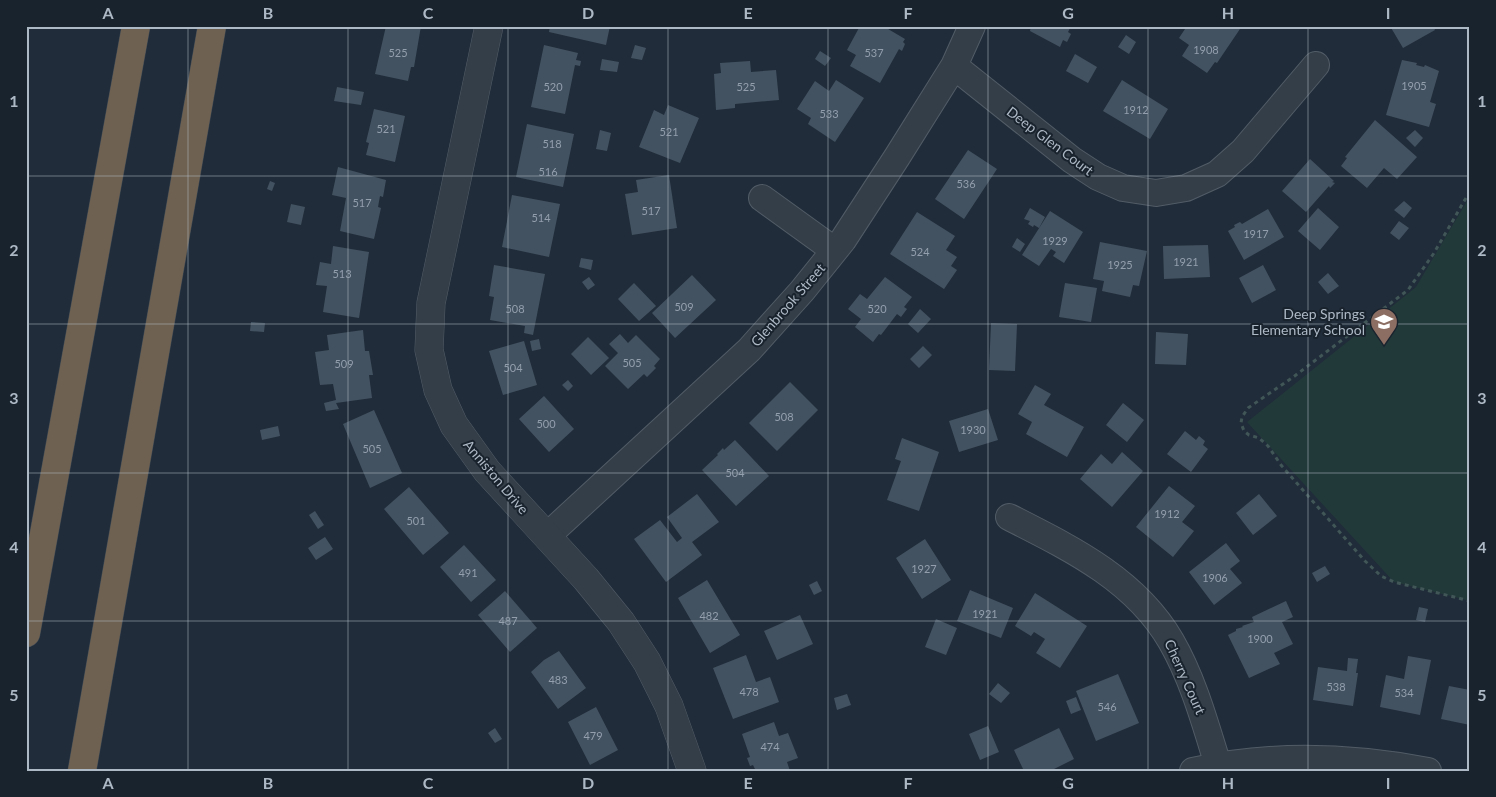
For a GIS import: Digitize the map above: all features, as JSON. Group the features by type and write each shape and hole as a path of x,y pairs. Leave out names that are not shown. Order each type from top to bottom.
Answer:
{"highway":[{"path":"26,633 136,26"},
{"path":"82,771 212,26"}],"street":[{"name":"Anniston Drive","path":"489,26 432,303 430,350 438,390 454,425 487,471 547,536 621,622 647,662 669,706 692,771"},
{"name":"Glenbrook Street","path":"547,536 749,350 802,291 834,250 886,174 954,66 972,26"},
{"name":"Deep Glen Court","path":"954,66 1072,160 1098,177 1123,188 1156,192 1186,188 1217,174 1243,152 1316,65"},
{"path":"762,198 834,250"},
{"name":"Cherry Court","path":"1009,517 1099,566 1137,598 1152,614 1171,641 1195,693 1218,765"},
{"path":"1193,771 1218,765 1277,758 1353,759 1428,771"}],"path":[{"path":"1470,191 1434,253 1408,290 1292,378 1248,408 1242,417 1241,423 1249,435 1259,438 1268,446 1287,472 1365,561 1382,576 1394,582 1470,601"}],"green space":[{"name":"Deep Springs Elementary School","path":"1470,196 1470,601 1394,582 1247,422 1416,287"}],"building":[{"path":"386,26 421,26 414,67 411,67 408,81 375,74"},
{"path":"550,26 610,26 606,45 549,32"},
{"path":"860,26 871,28 872,26 883,26 905,39 902,51 899,49 880,83 850,66 856,55 847,50"},
{"path":"1031,26 1071,26 1068,32 1071,34 1067,42 1063,40 1060,47 1030,31"},
{"path":"1187,26 1242,26 1217,63 1215,62 1207,73 1182,56 1189,45 1179,38"},
{"path":"1390,26 1433,26 1435,30 1403,48"},
{"path":"1126,35 1136,42 1129,54 1118,47"},
{"path":"544,45 578,53 576,60 581,61 580,66 575,65 565,114 531,107"},
{"path":"635,45 646,48 642,60 631,58"},
{"path":"820,51 831,58 825,66 815,59"},
{"path":"1075,54 1097,67 1088,83 1066,71"},
{"path":"602,59 619,62 617,72 600,70"},
{"path":"1402,60 1417,63 1416,65 1424,67 1425,65 1439,71 1430,102 1436,104 1429,127 1386,115"},
{"path":"750,61 751,72 776,70 779,100 735,104 735,108 716,110 714,74 721,73 720,63"},
{"path":"836,80 864,98 835,142 808,124 811,118 797,109 815,81 829,91"},
{"path":"1122,80 1168,109 1150,139 1103,111"},
{"path":"337,87 364,92 361,105 334,101"},
{"path":"668,105 699,118 680,163 639,147 654,110 664,115"},
{"path":"374,109 405,116 395,162 366,155 369,143 366,142"},
{"path":"1375,120 1417,157 1397,179 1384,168 1367,188 1341,166 1347,158 1345,157"},
{"path":"527,124 574,134 563,187 516,177"},
{"path":"600,130 611,133 607,151 596,149"},
{"path":"1415,130 1423,138 1415,147 1406,138"},
{"path":"968,150 997,169 964,219 935,199"},
{"path":"1310,159 1335,183 1330,188 1329,186 1306,212 1282,191"},
{"path":"338,167 386,180 383,197 380,196 378,207 381,208 374,239 340,231 346,198 332,195"},
{"path":"669,175 677,228 632,235 625,194 638,192 636,180"},
{"path":"270,181 275,183 272,191 267,189"},
{"path":"512,195 560,204 549,257 502,247"},
{"path":"1404,201 1412,208 1404,218 1394,210"},
{"path":"291,204 305,207 301,225 287,222"},
{"path":"1030,208 1045,217 1039,228 1028,224 1030,221 1024,219"},
{"path":"1318,208 1339,227 1320,250 1298,231"},
{"path":"1268,209 1284,237 1244,260 1228,231 1235,227 1234,225 1240,222 1242,224"},
{"path":"1050,211 1083,232 1064,263 1053,256 1056,252 1051,249 1039,266 1022,255"},
{"path":"917,212 955,236 946,250 957,257 951,266 957,270 944,289 890,254"},
{"path":"1399,221 1409,228 1399,240 1390,233"},
{"path":"1017,238 1025,244 1020,252 1012,247"},
{"path":"1100,242 1147,251 1139,286 1133,285 1130,297 1102,291 1104,281 1093,279"},
{"path":"1208,245 1210,277 1164,279 1163,246"},
{"path":"333,246 369,252 359,318 323,312 327,286 316,285 320,262 331,264"},
{"path":"581,258 593,260 591,270 579,267"},
{"path":"494,265 545,274 533,335 524,333 525,326 490,320 494,297 489,296"},
{"path":"1263,265 1276,290 1252,303 1239,278"},
{"path":"1328,273 1339,286 1328,294 1318,282"},
{"path":"692,275 716,300 675,338 652,313"},
{"path":"589,277 595,285 588,290 582,282"},
{"path":"885,277 912,297 904,307 907,309 901,317 897,314 881,335 879,334 873,342 855,327 861,319 848,309 860,294 867,299"},
{"path":"634,283 656,306 639,321 618,299"},
{"path":"1065,283 1097,288 1091,322 1059,317"},
{"path":"920,309 931,319 918,333 908,324"},
{"path":"251,322 265,323 264,332 250,331"},
{"path":"991,323 1017,324 1015,371 989,370"},
{"path":"363,330 365,351 369,351 373,375 369,375 372,398 336,403 339,409 326,411 324,403 336,400 333,384 320,385 315,352 329,350 327,335"},
{"path":"1156,332 1188,334 1186,365 1155,364"},
{"path":"620,334 628,343 636,335 660,359 654,366 656,368 647,377 644,374 628,389 605,366 618,353 609,344"},
{"path":"588,337 609,358 591,375 571,354"},
{"path":"539,339 541,349 532,351 530,341"},
{"path":"524,341 537,385 503,395 489,351"},
{"path":"923,346 932,355 919,368 910,359"},
{"path":"568,380 573,386 568,391 562,385"},
{"path":"790,382 818,410 777,451 749,423"},
{"path":"1035,385 1051,394 1044,405 1084,427 1067,457 1026,434 1032,422 1018,414"},
{"path":"544,396 574,429 549,452 519,419"},
{"path":"1123,403 1144,420 1127,442 1106,425"},
{"path":"988,409 998,440 959,452 949,421"},
{"path":"374,410 402,473 370,488 343,424"},
{"path":"278,426 280,436 262,440 260,430"},
{"path":"1185,431 1196,440 1199,436 1205,441 1203,445 1208,449 1191,472 1167,454"},
{"path":"902,438 939,452 919,511 887,500 901,461 895,459"},
{"path":"735,440 769,476 736,506 702,470 723,448 724,450"},
{"path":"1122,452 1143,471 1112,507 1080,479 1101,454 1112,464"},
{"path":"1169,486 1195,506 1182,522 1194,531 1173,557 1136,527"},
{"path":"409,487 449,533 423,555 384,509"},
{"path":"697,494 719,522 692,542 702,555 666,582 634,539 660,520 677,542 682,538 667,517"},
{"path":"1259,494 1277,516 1253,535 1236,513"},
{"path":"315,511 324,525 318,529 309,515"},
{"path":"325,537 333,549 316,560 308,548"},
{"path":"925,539 951,580 922,599 896,558"},
{"path":"1226,543 1240,561 1230,569 1242,583 1214,605 1189,572"},
{"path":"464,545 496,580 471,602 440,567"},
{"path":"1325,566 1330,574 1317,582 1312,573"},
{"path":"707,580 740,635 710,653 678,598"},
{"path":"817,581 822,591 814,595 809,585"},
{"path":"970,590 1013,608 1001,638 957,621"},
{"path":"505,591 537,628 510,652 478,615"},
{"path":"1035,593 1087,626 1060,668 1036,653 1045,639 1034,632 1031,636 1015,626"},
{"path":"1286,601 1293,617 1282,622 1293,644 1274,653 1280,664 1249,678 1228,635 1242,626 1254,622 1252,617"},
{"path":"1419,607 1428,609 1425,622 1416,620"},
{"path":"800,615 813,644 777,660 764,631"},
{"path":"936,619 957,628 946,655 925,647"},
{"path":"559,651 586,688 558,709 531,672 544,660"},
{"path":"746,655 756,682 770,677 779,702 733,719 713,668"},
{"path":"1408,656 1431,660 1420,715 1380,707 1386,675 1404,679"},
{"path":"1348,658 1358,659 1353,706 1313,700 1318,667 1347,671"},
{"path":"1118,674 1139,723 1096,741 1076,691"},
{"path":"998,683 1010,693 1001,703 989,694"},
{"path":"1449,686 1470,690 1470,725 1441,719"},
{"path":"847,694 851,705 837,710 834,698"},
{"path":"1076,697 1081,710 1071,714 1066,701"},
{"path":"596,707 618,750 590,765 568,722"},
{"path":"774,722 779,736 788,733 798,758 787,762 790,771 756,771 753,765 750,766 747,758 750,757 742,734"},
{"path":"988,726 999,752 980,760 969,734"},
{"path":"495,728 502,739 495,743 488,733"},
{"path":"1059,728 1074,759 1050,771 1024,771 1014,750"}],"place":[{"name":"Deep Springs Elementary School","path":"1384,346"}]}
